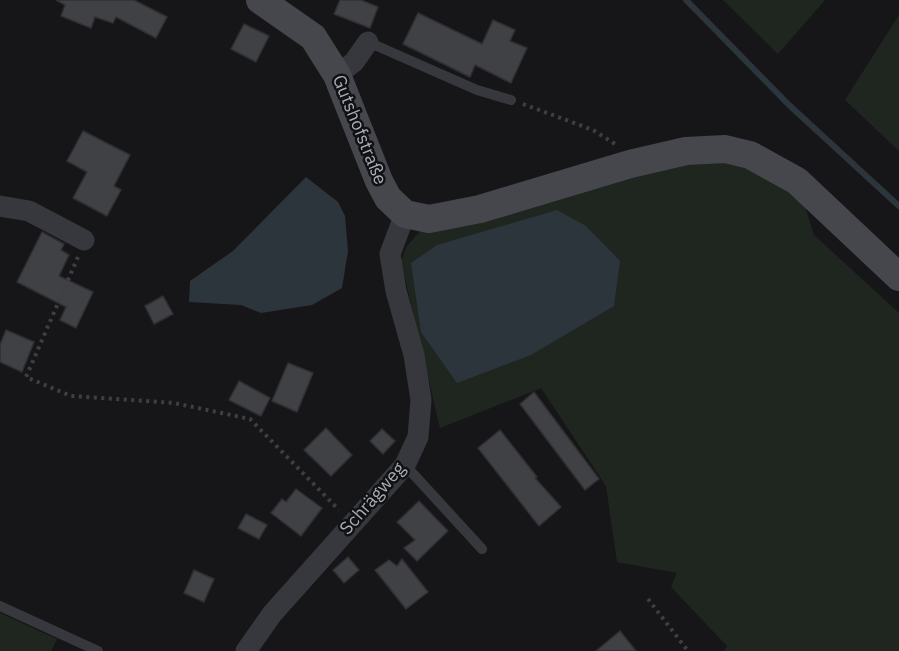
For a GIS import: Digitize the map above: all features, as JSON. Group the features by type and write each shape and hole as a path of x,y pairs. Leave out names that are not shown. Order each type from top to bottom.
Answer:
{"street":[{"name":"Gutshofstraße","path":"260,0 313,37 337,75 379,181 388,198 405,214"},
{"path":"337,75 354,62 368,42"},
{"path":"405,214 429,219 480,209 630,164 686,151 725,149 750,155 797,181 899,277"},
{"path":"0,206 29,212 84,240"},
{"name":"Schrägweg","path":"246,651 272,614 405,465 418,437 421,400 414,356 396,291 390,254 405,214"}],"lane":[{"path":"368,42 477,90 511,100"},
{"path":"405,465 482,549"},
{"path":"0,606 98,651"}],"path":[{"path":"511,100 593,130 615,143 630,164"},
{"path":"84,240 26,377 71,396 174,403 250,419 352,523"},
{"path":"648,600 688,651"}],"shaded area":[{"path":"723,0 825,0 778,54"},
{"path":"899,15 899,151 845,100"},
{"path":"710,158 751,166 804,203 814,235 899,313 899,651 724,651 727,646 671,587 677,573 617,562 606,486 541,388 440,428 401,261 407,246 421,230 633,175"},
{"path":"306,177 338,202 345,216 348,251 342,288 312,305 261,313 241,305 189,302 190,281 233,251"},
{"path":"557,210 586,226 620,261 614,306 531,355 457,383 421,332 411,263 437,245"},
{"path":"0,613 57,639 51,651 0,651"}],"building":[{"path":"56,0 134,0 167,17 156,38 116,17 113,23 95,17 91,28 61,16 65,5"},
{"path":"340,0 361,0 378,7 370,28 334,14"},
{"path":"418,13 482,44 493,20 515,30 510,41 527,48 511,83 475,65 470,77 403,44"},
{"path":"244,24 269,36 256,62 231,49"},
{"path":"83,131 130,155 114,186 121,190 107,216 73,198 87,172 67,161"},
{"path":"42,232 64,244 61,250 69,255 59,276 93,292 76,328 60,320 66,307 17,282"},
{"path":"163,296 173,314 154,324 145,306"},
{"path":"6,330 34,342 22,372 0,362 0,345"},
{"path":"288,363 313,373 297,412 272,401"},
{"path":"239,381 270,398 261,416 229,400"},
{"path":"534,392 599,479 585,490 520,404"},
{"path":"326,428 352,455 331,476 304,450"},
{"path":"382,429 395,441 383,454 370,441"},
{"path":"500,430 537,477 535,478 561,507 539,526 478,448"},
{"path":"296,489 322,508 301,536 271,513 282,499 286,502"},
{"path":"419,501 448,531 417,561 404,548 415,540 397,522"},
{"path":"246,514 267,525 259,539 238,528"},
{"path":"348,557 359,570 344,583 333,570"},
{"path":"402,559 428,592 406,609 375,570 389,560 397,566"},
{"path":"194,570 214,579 204,602 184,593"},
{"path":"620,631 636,651 596,651"}],"waterway":[{"path":"686,0 789,105 899,206"}]}
